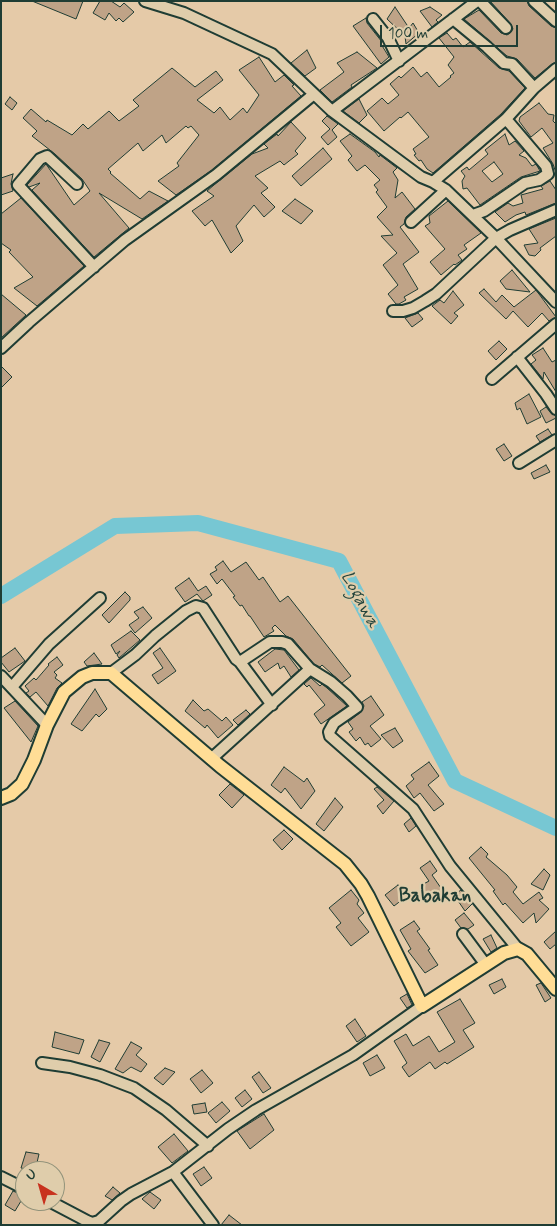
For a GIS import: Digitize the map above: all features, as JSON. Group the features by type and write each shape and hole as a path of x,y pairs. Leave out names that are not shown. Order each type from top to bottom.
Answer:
{"main road":[{"path":"1,798 11,794 22,784 34,760 58,700 64,692 73,684 92,673 111,673 144,699 212,759 345,864 368,896 422,1006 504,954 518,949 527,954 556,990"}],"street":[{"path":"145,1 184,13 272,54 332,111 421,177 446,190 496,238 556,302"},
{"path":"332,111 479,1 506,28"},
{"path":"534,1 556,21"},
{"path":"373,19 388,38 400,61"},
{"path":"453,19 504,63 512,64 534,88"},
{"path":"433,182 506,119 534,88 556,69"},
{"path":"1,348 125,240 216,174 314,94"},
{"path":"473,215 484,211 525,183 540,180 548,174 546,166 506,119"},
{"path":"77,184 47,156 40,159 18,186 94,267"},
{"path":"410,222 446,190"},
{"path":"393,311 403,311 425,302 496,238 556,210"},
{"path":"492,379 556,324"},
{"path":"517,357 556,409"},
{"path":"520,463 556,440"},
{"path":"12,687 48,644 100,598"},
{"path":"111,673 186,611 196,606 204,610 236,659 272,705"},
{"path":"240,662 270,642 277,641 288,644 310,669 331,682 347,696 358,708 334,724 329,732 330,736 413,809 450,866 518,949"},
{"path":"212,759 310,669"},
{"path":"1,676 47,725"},
{"path":"463,934 486,965"},
{"path":"65,1210 87,1221 96,1222 131,1194 173,1172 256,1110 353,1055 422,1006"},
{"path":"42,1063 100,1074 134,1088 166,1110 208,1146"},
{"path":"173,1172 213,1225"},
{"path":"1,1176 15,1184"}],"building":[{"path":"32,1 83,1 76,19"},
{"path":"100,1 111,1 120,7 124,3 134,12 123,22 119,18 116,21 109,13 105,20 93,13"},
{"path":"490,1 527,1 529,6 551,26 556,28 556,62 535,78 517,59 507,56 464,19 479,10 501,33 507,35 510,33 513,29 511,24"},
{"path":"395,7 409,28 413,23 419,33 406,44 405,36 387,19"},
{"path":"430,7 442,15 432,27 420,11"},
{"path":"366,18 367,23 382,42 381,44 389,57 381,64 353,26"},
{"path":"447,33 453,40 456,38 463,47 470,42 499,68 509,71 525,88 501,114 433,173 414,155 416,154 413,149 429,137 408,112 384,131 367,111 382,98 388,104 399,95 390,84 399,76 401,78 413,67 421,77 427,72 439,87 451,77 454,73 448,65 454,57 439,38"},
{"path":"307,50 316,68 305,76 291,63"},
{"path":"357,52 377,68 351,85 352,87 332,102 320,90 344,72 337,63"},
{"path":"259,57 275,82 284,75 301,96 212,170 176,195 158,181 179,166 177,163 199,135 191,126 188,128 186,126 166,143 162,135 143,151 138,143 108,169 110,173 140,199 149,191 168,201 142,219 99,193 129,228 94,257 32,190 40,183 29,187 27,185 46,164 74,205 90,191 82,179 32,136 37,131 23,118 31,109 46,122 47,120 72,135 83,124 88,129 109,111 119,121 139,106 133,100 172,68 195,87 216,71 223,80 197,100 214,113 220,107 230,120 243,108 247,113 259,95 239,70"},
{"path":"10,97 17,103 12,110 5,104"},
{"path":"359,99 367,115 359,123 343,111"},
{"path":"539,103 548,114 554,115 553,121 556,124 556,173 543,148 553,143 542,128 531,137 519,121 520,117"},
{"path":"327,116 338,124 332,130 337,137 328,145 321,137 330,129 322,121"},
{"path":"291,122 306,138 295,151 298,154 284,165 280,161 255,176 268,188 261,193 275,207 264,217 254,205 236,226 243,241 231,253 212,220 205,226 192,211 214,196 207,191 252,154 268,148 264,144 277,134 278,136"},
{"path":"350,134 379,157 380,155 397,168 393,172 398,180 395,198 402,192 415,209 406,217 404,224 400,227 419,252 403,264 418,289 404,297 406,300 399,304 396,304 388,294 398,285 383,265 397,253 381,236 393,235 377,217 387,207 376,192 378,190 374,185 380,180 365,165 357,171 348,160 352,156 340,141"},
{"path":"505,134 509,145 515,141 524,151 519,155 526,158 532,166 536,164 540,171 521,177 480,205 467,188 463,189 462,181 465,176 461,171 467,167 469,170 488,154 485,150","holes":["494,162 503,174 492,182 482,171"]},
{"path":"323,148 332,159 301,186 292,176"},
{"path":"13,174 11,184 13,191 1,195 1,178"},
{"path":"550,181 556,190 556,203 526,215 525,212 516,215 505,222 495,212 508,203 513,206 523,203 521,195 543,189 541,186"},
{"path":"21,198 84,266 37,306 14,288 33,277 9,252 11,250 1,243 1,214"},
{"path":"295,199 313,211 301,224 282,211"},
{"path":"448,201 481,233 464,245 467,249 458,255 462,260 441,275 430,262 445,249 425,226 430,223 429,216"},
{"path":"556,218 556,236 540,248 541,250 535,256 529,255 524,245 538,243 529,229"},
{"path":"512,270 530,292 506,289 500,281"},
{"path":"484,289 496,302 502,295 514,307 536,290 556,317 549,321 542,313 528,327 513,311 506,319 479,293"},
{"path":"453,291 464,305 454,313 458,316 451,324 432,306 440,300 444,303"},
{"path":"1,294 26,315 1,338"},
{"path":"418,313 423,319 412,327 405,318"},
{"path":"499,341 507,349 496,360 488,351"},
{"path":"543,348 552,362 556,360 556,392 544,372 543,379 531,364 536,360 532,355"},
{"path":"1,366 12,377 1,388"},
{"path":"529,394 541,417 527,424 520,408 517,410 515,403"},
{"path":"546,407 556,418 546,423 540,411"},
{"path":"548,429 552,435 540,442 536,436"},
{"path":"504,444 512,456 504,461 496,449"},
{"path":"546,465 550,472 534,479 531,473"},
{"path":"223,561 231,572 246,562 259,580 263,577 280,602 288,596 351,676 342,683 322,665 320,667 314,664 293,639 286,636 275,625 272,628 274,631 264,637 242,605 240,606 233,597 235,596 222,579 217,584 210,574 217,570 215,567"},
{"path":"189,578 198,591 206,586 212,595 203,601 197,594 185,602 175,588"},
{"path":"125,592 130,597 130,600 109,623 102,615"},
{"path":"143,607 152,618 135,633 129,625 139,618 134,612"},
{"path":"131,631 140,640 119,658 117,655 120,651 116,654 111,645"},
{"path":"15,648 25,661 9,672 1,662 1,658"},
{"path":"160,648 176,671 158,684 152,675 163,668 153,653"},
{"path":"275,649 284,650 299,670 291,677 284,666 280,669 278,663 265,672 258,662"},
{"path":"94,653 102,664 87,666 84,662"},
{"path":"57,657 63,665 54,672 57,675 55,678 62,683 57,688 48,706 36,692 30,697 26,693 29,691 25,686 34,678 36,680 48,664"},
{"path":"311,678 320,686 322,684 347,706 321,724 314,714 325,705 309,685 307,687 304,684"},
{"path":"95,689 107,709 99,717 96,714 82,731 71,724"},
{"path":"371,696 384,715 370,726 381,739 371,747 368,743 365,745 360,737 356,741 349,732 353,729 348,722 361,712 364,706 362,702"},
{"path":"193,700 204,711 208,709 222,721 226,717 233,725 218,738 207,725 205,728 185,711"},
{"path":"15,701 38,726 31,742 4,708"},
{"path":"246,710 250,714 238,725 233,720"},
{"path":"395,728 403,741 393,748 381,735"},
{"path":"429,762 439,776 428,785 444,804 434,811 420,793 414,798 406,786 414,779 411,775"},
{"path":"284,767 304,782 307,778 315,791 301,809 285,788 281,793 271,785"},
{"path":"230,784 244,795 232,808 219,795"},
{"path":"377,787 394,801 383,814 377,806 384,800 374,789"},
{"path":"335,798 343,807 324,831 316,824"},
{"path":"411,818 416,826 409,832 404,824"},
{"path":"284,830 293,839 282,850 273,840"},
{"path":"481,847 488,854 486,857 507,875 517,887 513,892 523,904 539,892 543,898 539,900 549,909 536,923 534,913 523,923 505,903 503,905 493,891 495,890 469,858"},
{"path":"430,861 437,871 432,875 443,891 429,900 420,886 429,881 420,868"},
{"path":"544,869 550,875 543,890 531,884"},
{"path":"398,885 407,896 394,906 385,895"},
{"path":"351,890 359,900 357,904 364,913 358,918 369,932 351,946 336,927 341,923 329,908"},
{"path":"461,890 472,904 465,911 454,895"},
{"path":"464,913 474,925 468,929 461,928 455,920"},
{"path":"414,921 420,929 417,931 430,949 428,950 438,965 425,973 408,951 411,949 400,930"},
{"path":"556,931 556,944 550,949 544,942"},
{"path":"491,935 497,948 491,952 483,939"},
{"path":"502,979 506,987 494,994 489,985"},
{"path":"541,983 551,998 545,1002 536,985"},
{"path":"407,994 412,1005 407,1008 400,998"},
{"path":"460,999 475,1023 463,1030 474,1047 447,1064 445,1062 435,1069 430,1062 409,1077 402,1067 407,1063 394,1041 406,1034 413,1046 429,1036 439,1052 455,1042 437,1012"},
{"path":"355,1019 366,1036 357,1042 346,1026"},
{"path":"55,1032 84,1040 79,1054 52,1047"},
{"path":"99,1040 110,1043 100,1062 91,1057"},
{"path":"131,1042 142,1048 136,1055 147,1064 141,1072 131,1067 123,1073 115,1069"},
{"path":"377,1055 385,1068 370,1076 363,1063"},
{"path":"165,1068 175,1072 163,1085 154,1078"},
{"path":"202,1070 213,1083 201,1093 190,1079"},
{"path":"259,1072 271,1088 263,1093 252,1077"},
{"path":"245,1090 252,1099 242,1107 235,1098"},
{"path":"222,1102 230,1111 216,1123 208,1113"},
{"path":"205,1103 207,1112 194,1114 192,1105"},
{"path":"264,1114 274,1130 250,1149 237,1131"},
{"path":"174,1134 188,1151 172,1163 158,1147"},
{"path":"26,1152 39,1154 37,1161 23,1161"},
{"path":"204,1167 212,1178 201,1186 193,1174"},
{"path":"113,1187 120,1193 112,1200 105,1196"},
{"path":"13,1191 15,1192 15,1211 5,1205"},
{"path":"150,1192 161,1200 154,1209 142,1199"},
{"path":"229,1215 242,1225 221,1225"}],"waterway":[{"name":"Logawa","path":"1,596 115,526 198,523 339,561 455,781 556,828"}],"district":[{"name":"Babakan","path":"435,897"}]}
